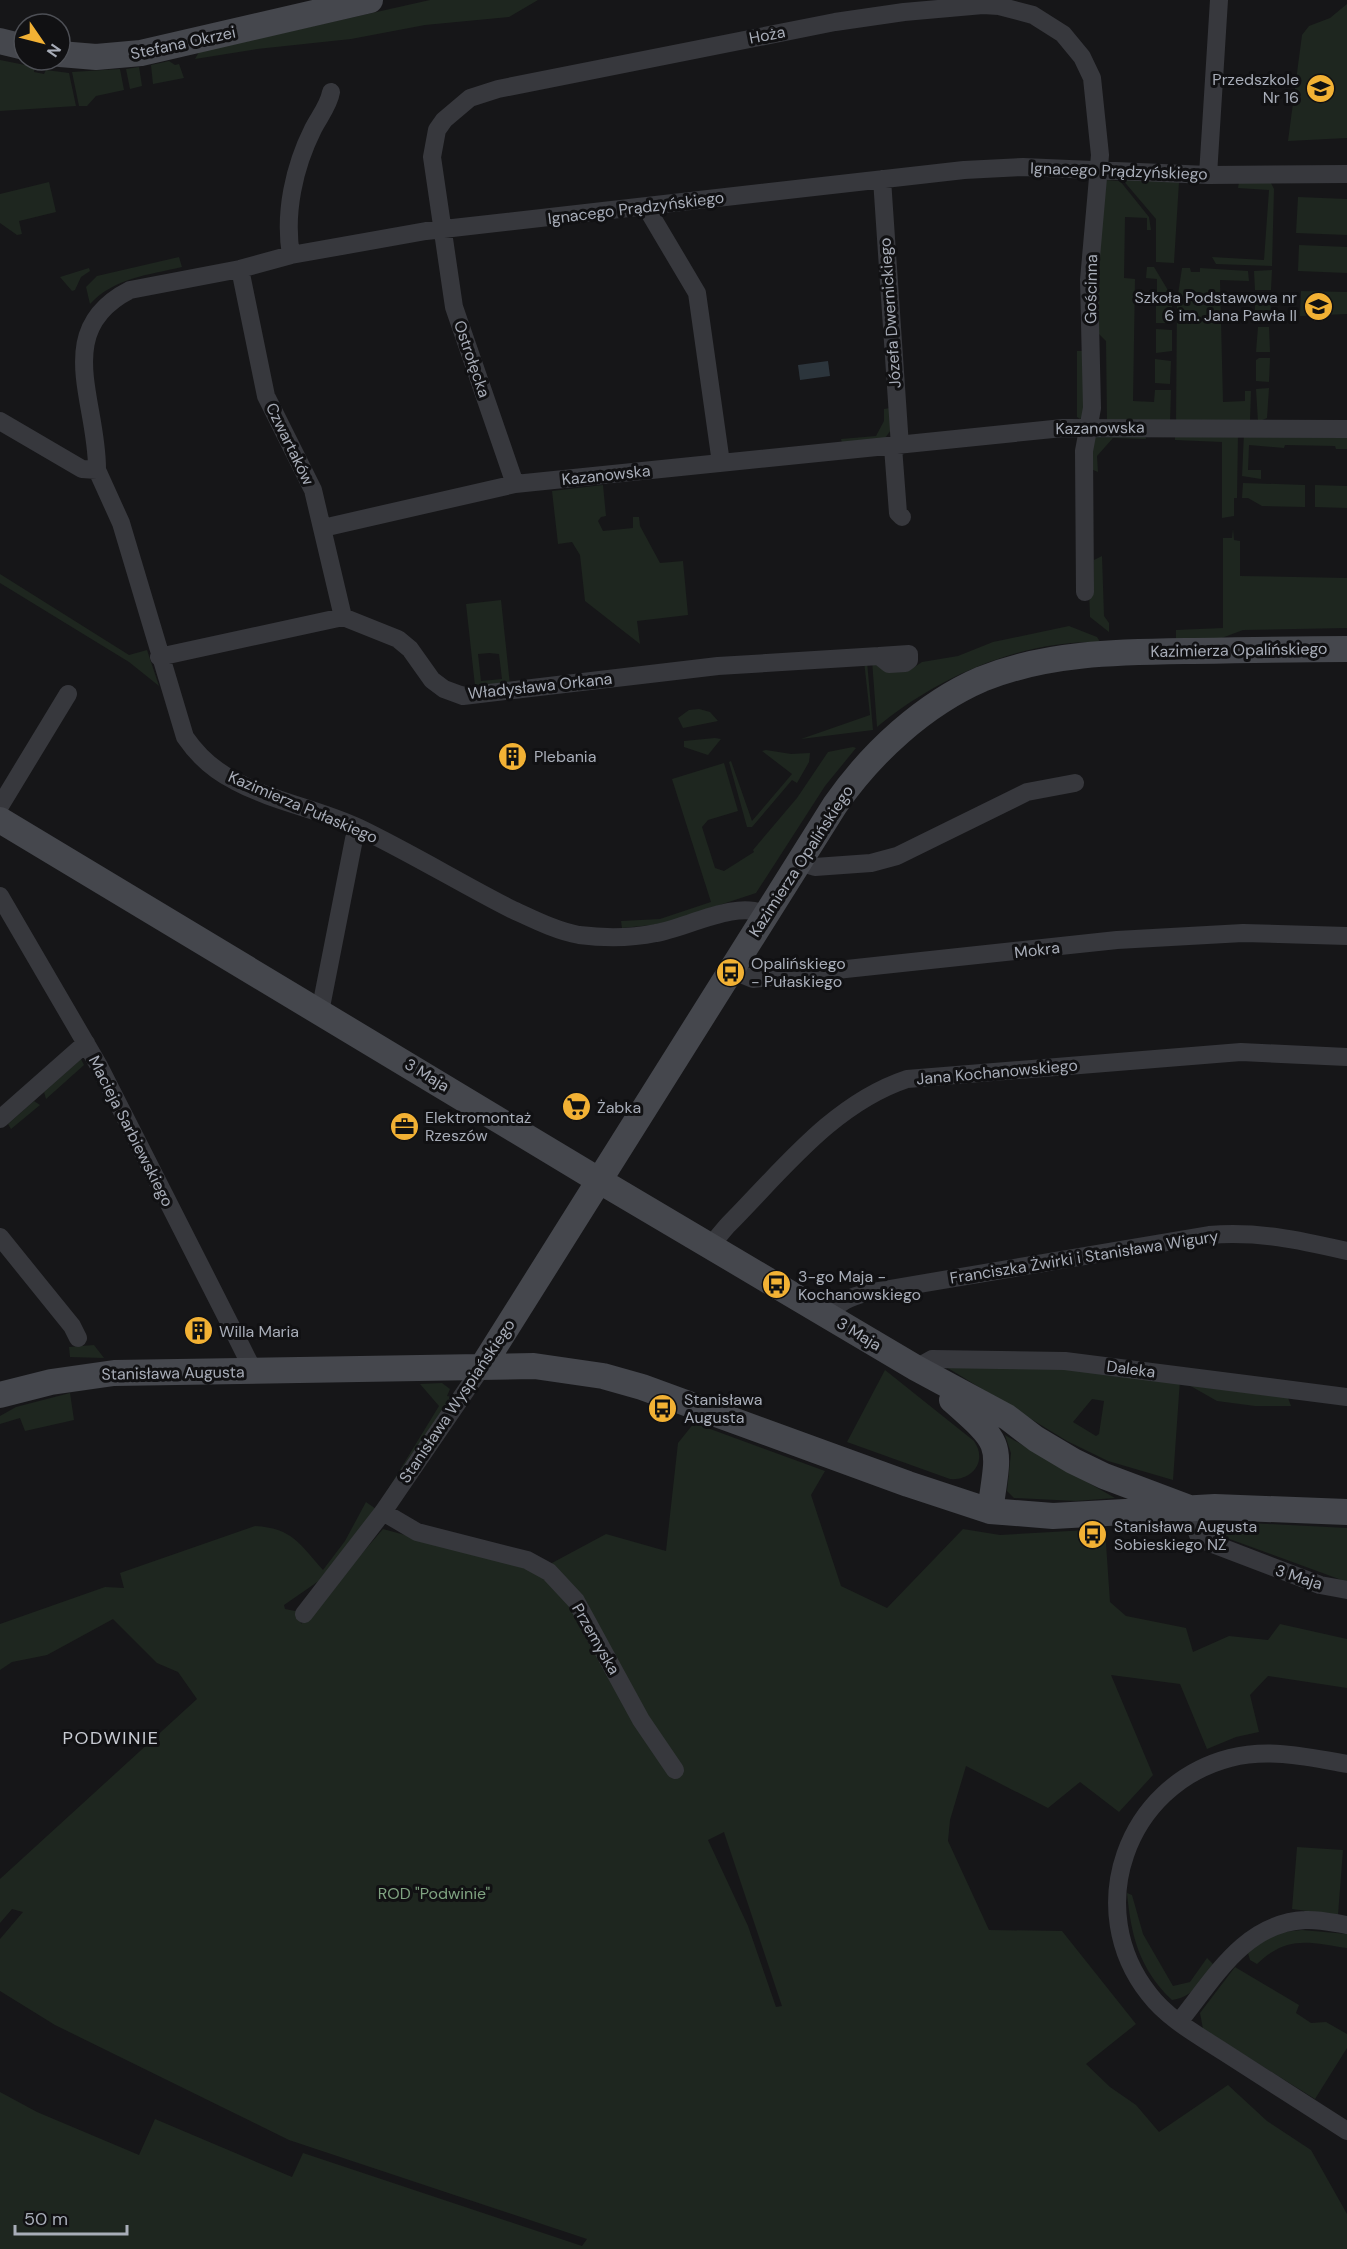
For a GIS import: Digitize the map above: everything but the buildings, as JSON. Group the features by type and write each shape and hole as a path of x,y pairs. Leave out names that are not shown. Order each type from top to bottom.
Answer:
{"main road":[{"name":"Stefana Okrzei","path":"72,55 96,57 141,53 309,8 370,0"},
{"name":"Kazimierza Opalińskiego","path":"600,1181 848,786 877,754 929,711 983,679 1030,664 1096,654 1347,649"},
{"name":"3 Maja","path":"0,820 600,1181 915,1368 1007,1418 1072,1461 1104,1476 1189,1508"},
{"name":"Stanisława Wyspiańskiego","path":"482,1367 600,1181"},
{"name":"Stanisława Augusta","path":"0,1395 80,1376 482,1367 560,1368 614,1379 990,1510 1053,1516 1189,1508"},
{"name":"3 Maja","path":"915,1368 975,1419 994,1443 996,1467 990,1510"},
{"path":"1189,1508 1347,1512"}],"street":[{"path":"1208,174 1219,0"},
{"name":"Hoża","path":"441,230 432,158 434,141 444,120 470,98 498,89 834,22 938,9 983,5 1020,10 1043,19 1063,34 1082,57 1092,78 1099,127 1098,170"},
{"path":"291,255 288,232 295,177 303,151 331,92"},
{"name":"Ignacego Prądzyńskiego","path":"97,470 83,348 96,315 117,297 130,290 240,269 291,255 441,230 996,168 1208,174 1347,174"},
{"name":"Gościnna","path":"1086,435 1092,408 1089,280 1098,170"},
{"name":"Józefa Dwernickiego","path":"882,179 897,447"},
{"path":"646,207 697,293 721,463"},
{"name":"Ostrołęcka","path":"441,230 454,307 514,484"},
{"name":"Czwartaków","path":"240,269 266,396 313,490 343,617"},
{"path":"0,422 82,469 97,470"},
{"name":"Kazanowska","path":"323,528 514,484 897,447 1063,428 1086,435 1272,427 1347,429"},
{"path":"1085,592 1086,435"},
{"path":"897,447 898,513 902,517"},
{"name":"Kazimierza Pułaskiego","path":"97,470 122,523 182,731 203,758 234,781 316,809 359,828 544,924 578,935 654,934 742,910 759,911 765,915"},
{"path":"159,657 343,617"},
{"name":"Władysława Orkana","path":"343,617 398,639 410,649 436,684 464,696 718,666 879,656"},
{"path":"0,806 68,694"},
{"path":"799,862 815,867 872,863 897,856 1027,792 1075,783"},
{"path":"320,1012 354,839 359,828"},
{"name":"Macieja Sarbiewskiego","path":"0,896 86,1043 249,1362 249,1371"},
{"name":"Mokra","path":"731,970 753,979 1129,940 1243,933 1347,936"},
{"path":"0,1119 86,1043"},
{"name":"Jana Kochanowskiego","path":"711,1245 734,1219 839,1115 876,1091 907,1079 1242,1052 1347,1057"},
{"name":"Franciszka Żwirki i Stanisława Wigury","path":"829,1316 835,1306 866,1293 1209,1234 1245,1232 1347,1251"},
{"path":"0,1237 72,1326 78,1338"},
{"name":"Daleka","path":"915,1368 932,1359 1065,1361 1347,1397"},
{"name":"Stanisława Wyspiańskiego","path":"304,1614 383,1512 482,1367"},
{"name":"3 Maja","path":"1189,1508 1198,1535 1205,1541 1320,1585 1347,1590"},
{"name":"Przemyska","path":"383,1512 417,1532 526,1560 549,1572 576,1602 641,1720 675,1770"},
{"path":"1347,1764 1268,1753 1229,1758 1206,1766 1165,1793 1145,1816 1129,1844 1115,1895 1116,1920 1126,1953 1137,1976 1161,2008 1347,2131"},
{"path":"1179,2022 1231,1955 1259,1932 1280,1924 1306,1920 1347,1925"}],"green space":[{"path":"430,0 538,0 509,17 425,25 351,39 257,49 195,59 199,52"},
{"path":"1347,4 1347,138 1288,141 1302,35 1309,26 1330,18"},
{"path":"0,60 12,62 12,72 69,73 76,106 0,111"},
{"path":"169,61 175,65 179,64 184,78 153,84 151,65"},
{"path":"139,67 142,86 130,89 126,69"},
{"path":"120,69 124,90 96,96 87,106 79,106 72,72"},
{"path":"1122,179 1179,182 1174,263 1156,262 1156,219"},
{"path":"1105,180 1120,181 1149,217 1151,230 1147,230 1147,218 1125,217 1124,278 1135,279 1133,401 1154,402 1155,390 1171,390 1170,423 1107,421 1106,341 1095,330 1094,280"},
{"path":"49,182 56,212 19,221 22,234 17,235 0,223 0,194"},
{"path":"1239,182 1271,183 1274,189 1272,266 1216,264 1212,257 1264,260 1269,190 1238,188"},
{"path":"1298,197 1347,199 1347,235 1296,233"},
{"path":"1299,245 1347,247 1347,273 1298,271"},
{"path":"179,257 182,267 144,275 121,283 99,295 90,304 86,287 97,276"},
{"path":"1147,267 1154,267 1169,292 1157,292 1157,279 1146,278"},
{"path":"89,268 90,271 81,277 75,290 72,291 60,277"},
{"path":"1182,268 1190,268 1191,272 1200,272 1200,268 1248,271 1249,281 1220,280 1223,402 1245,401 1245,391 1251,391 1250,421 1176,423 1177,301"},
{"path":"1272,270 1271,290 1255,290 1254,271"},
{"path":"1301,291 1347,292 1347,314 1300,316"},
{"path":"1271,296 1270,320 1255,320 1255,297"},
{"path":"1156,299 1172,299 1172,323 1156,323"},
{"path":"1258,327 1269,327 1270,352 1256,352"},
{"path":"1156,329 1172,330 1172,351 1156,353"},
{"path":"1077,351 1082,351 1085,413 1080,419 1077,417"},
{"path":"1270,358 1269,382 1256,381 1256,360"},
{"path":"1155,359 1171,361 1170,384 1155,383"},
{"path":"1269,388 1267,418 1258,422 1256,389"},
{"path":"890,408 891,430 885,438 842,443 841,439 876,436 884,421 884,409"},
{"path":"1244,433 1347,434 1347,449 1336,449 1335,446 1285,445 1284,448 1249,445 1248,470 1261,470 1261,479 1242,476"},
{"path":"1145,434 1146,439 1113,438 1097,456 1098,472 1091,469 1092,440 1095,436"},
{"path":"1175,434 1238,434 1237,498 1234,498 1234,516 1222,518 1222,442 1175,440"},
{"path":"1243,483 1305,485 1305,507 1262,506 1248,498 1242,498"},
{"path":"603,485 606,516 601,517 598,521 603,531 633,528 633,517 639,517 640,526 660,563 683,561 688,615 637,621 640,644 585,601 580,555 572,542 558,544 552,491"},
{"path":"1315,485 1347,486 1347,508 1315,507"},
{"path":"1233,529 1234,540 1240,541 1240,576 1347,578 1347,628 1243,630 1219,639 1176,640 1176,630 1223,628 1223,538 1232,538"},
{"path":"1102,556 1104,616 1109,623 1109,632 1090,617 1089,588 1094,581 1094,560"},
{"path":"0,574 129,655 147,650 159,686 129,662 0,583"},
{"path":"501,600 510,685 475,686 466,604","holes":["478,654 499,654 502,679 481,681"]},
{"path":"1069,626 1097,637 1100,642 1040,647 981,665 926,692 877,727 872,660 910,670 922,662 958,656 993,642"},
{"path":"864,661 867,661 873,730 801,739 870,715"},
{"path":"699,709 710,712 718,721 683,728 678,718 689,710"},
{"path":"721,739 708,755 684,747 684,741"},
{"path":"856,748 825,786 756,893 662,924 622,928 621,921 660,919 711,902 672,779 724,763 738,811 708,820 702,827 715,868 724,871 754,852 753,850 797,798 828,752"},
{"path":"762,751 791,754 810,753 809,762 797,783 792,780 752,827 747,827 729,762 731,761 752,821 792,774"},
{"path":"81,1059 84,1065 46,1099 44,1092"},
{"path":"34,1101 40,1105 11,1129 8,1124"},
{"path":"94,1345 104,1358 70,1357 69,1347"},
{"path":"938,1362 1108,1369 1287,1395 1291,1406 1255,1406 1217,1401 1180,1380 1173,1480 1108,1461 1067,1441","holes":["1092,1399 1104,1401 1099,1434 1096,1436 1073,1422"]},
{"path":"885,1370 974,1441 979,1456 976,1468 971,1473 958,1479 950,1479 847,1442"},
{"name":"ROD \"Podwinie\"","path":"442,1383 450,1389 447,1396 453,1397 378,1515 326,1576 284,1605 285,1609 300,1612 301,1624 383,1529 537,1571 606,1534 666,1551 678,1443 694,1423 825,1471 811,1495 841,1586 887,1608 963,1529 1000,1535 1105,1529 1110,1602 1126,1616 1186,1628 1193,1652 1229,1636 1268,1640 1280,1624 1347,1639 1347,1688 1268,1676 1250,1695 1259,1732 1236,1737 1207,1749 1180,1684 1111,1675 1153,1775 1119,1812 1080,1782 1048,1808 966,1766 950,1820 948,1841 989,1930 1062,1931 1136,2024 1086,2064 1110,2087 1136,2105 1159,2132 1228,2085 1267,2121 1311,2150 1347,2214 1347,2249 0,2249 0,2092 37,2112 139,2155 155,2119 292,2177 303,2153 582,2246 587,2239 289,2140 55,2025 0,1991 0,1939 23,1912 12,1909 0,1923 0,1879 197,1699 178,1672 157,1663 113,1619 47,1655 12,1662 0,1670 0,1624 105,1587 124,1588 120,1573 255,1526 268,1527 287,1534 301,1545 323,1570 345,1541 366,1502 376,1509 439,1406 420,1384","holes":["724,1832 782,2006 776,2007 748,1926 708,1840"]},
{"path":"70,1393 74,1420 25,1431 20,1418 0,1424 0,1416 16,1407"},
{"path":"1005,1435 1115,1498 1076,1501 1014,1498 1007,1491 1011,1453"},
{"path":"1229,1522 1347,1528 1347,1582 1224,1537"},
{"path":"1297,1847 1343,1850 1338,1915 1292,1909"},
{"path":"1127,1893 1132,1895 1143,1934 1173,1986 1190,1982 1207,1958 1213,1964 1201,1982 1186,1996 1172,2000 1144,1964 1134,1937"},
{"path":"1302,1930 1347,1934 1347,1948 1299,1943 1278,1948 1257,1964 1250,1960 1248,1953 1273,1933"},
{"path":"1235,1967 1299,2005 1296,2013 1311,2023 1326,2022 1347,2034 1347,2048 1315,2099 1203,2029 1200,2013"}],"shaded area":[{"path":"828,361 830,376 800,380 798,365"}],"place":[{"name":"Przedszkole Nr 16","path":"1320,88"},
{"name":"Szkoła Podstawowa nr 6 im. Jana Pawła II","path":"1318,306"},
{"name":"Plebania","path":"513,756"},
{"name":"Opalińskiego - Pułaskiego","path":"730,972"},
{"name":"Żabka","path":"576,1107"},
{"name":"Elektromontaż Rzeszów","path":"404,1126"},
{"name":"3-go Maja - Kochanowskiego","path":"777,1285"},
{"name":"Willa Maria","path":"198,1331"},
{"name":"Stanisława Augusta","path":"663,1408"},
{"name":"Stanisława Augusta Sobieskiego NŻ","path":"1093,1535"}],"district":[{"name":"PODWINIE","path":"111,1738"}]}
